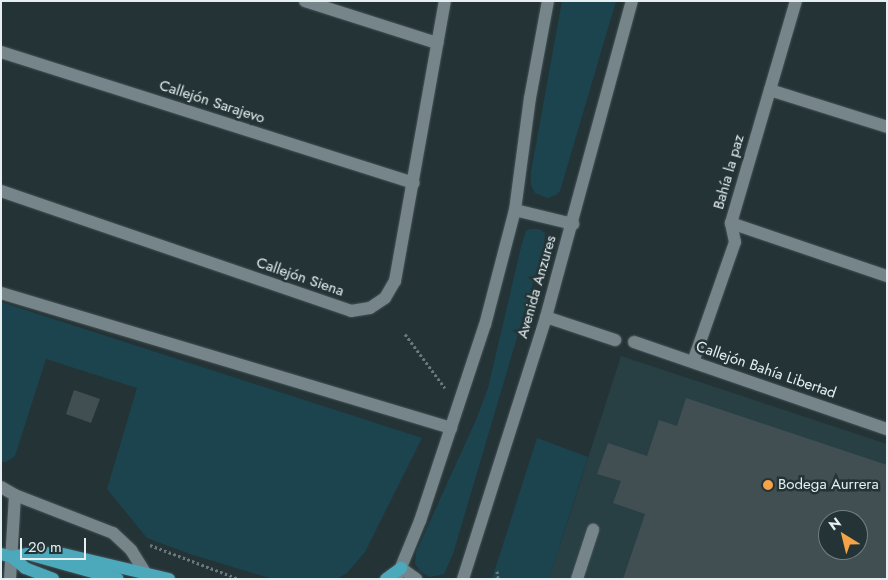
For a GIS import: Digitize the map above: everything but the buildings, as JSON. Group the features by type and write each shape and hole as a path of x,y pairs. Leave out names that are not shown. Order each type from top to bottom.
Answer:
{"main road":[{"path":"28,554 118,579"},
{"path":"6,556 58,554 169,579"},
{"path":"6,556 25,568 53,579"},
{"path":"386,579 399,573"}],"street":[{"path":"305,1 437,43"},
{"name":"Callejón Siena","path":"1,191 351,311 370,308 385,298 395,281 445,1"},
{"path":"416,579 399,573 420,521 485,326 515,210 530,98 548,1"},
{"name":"Avenida Anzures","path":"463,579 546,318 632,1"},
{"name":"Bahía la paz","path":"796,1 732,223 887,276"},
{"name":"Callejón Sarajevo","path":"1,52 414,183"},
{"path":"770,90 887,127"},
{"path":"515,210 573,224"},
{"path":"693,362 735,242 732,223"},
{"path":"1,293 450,428"},
{"path":"546,318 615,340"},
{"name":"Callejón Bahía Libertad","path":"634,342 887,429"},
{"path":"1,487 14,495 113,533 131,550 146,574"},
{"path":"10,579 6,556 14,495"},
{"path":"578,579 593,530"}],"path":[{"path":"405,334 447,390"},
{"path":"497,571 498,579"}],"shaded area":[{"path":"562,1 616,1 560,191 556,195 547,198 535,193 531,185 531,172"},
{"path":"539,229 545,233 544,246 453,554 444,574 430,577 421,572 415,564 416,552 476,420 488,388 522,243 526,231"},
{"path":"1,302 422,438 365,552 347,573 337,579 273,579 190,554 147,538 107,489 137,388 46,359 15,456 6,462 1,462"},
{"path":"621,356 887,444 887,579 549,579"},
{"path":"537,438 588,457 549,579 492,579"}],"place":[{"name":"Bodega Aurrera","path":"768,485"}]}
